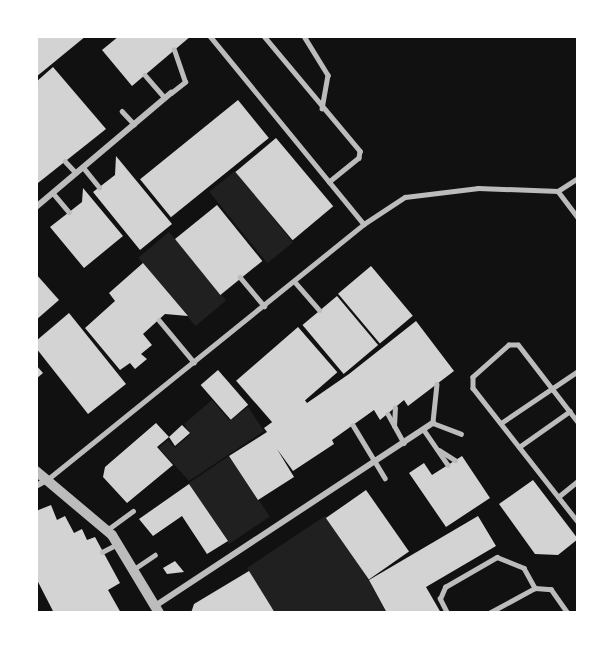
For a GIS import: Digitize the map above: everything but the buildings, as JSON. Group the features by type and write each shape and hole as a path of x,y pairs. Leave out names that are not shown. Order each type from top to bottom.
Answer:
{"street":[{"path":"36,207 171,93"},
{"path":"36,471 107,530 134,568 157,609 433,423"},
{"path":"36,486 47,480"}],"lane":[{"path":"210,36 364,224"},
{"path":"264,36 360,151 359,158 329,182"},
{"path":"304,36 328,75 322,108"},
{"path":"171,93 185,82 174,50"},
{"path":"146,75 165,98"},
{"path":"122,111 134,124"},
{"path":"65,161 76,174"},
{"path":"83,167 99,187"},
{"path":"47,480 364,224 405,197 478,188 558,191 578,178"},
{"path":"558,191 578,218"},
{"path":"53,193 69,212"},
{"path":"240,277 264,306"},
{"path":"295,282 319,310"},
{"path":"159,320 194,362"},
{"path":"578,423 525,349 509,345 473,377 473,388 578,522"},
{"path":"501,423 578,371"},
{"path":"437,384 433,423 461,434"},
{"path":"394,426 395,408"},
{"path":"519,447 570,411"},
{"path":"388,414 404,443"},
{"path":"353,425 385,478"},
{"path":"424,430 448,465"},
{"path":"437,448 455,460"},
{"path":"558,497 578,481"},
{"path":"107,530 133,511"},
{"path":"102,552 118,544"},
{"path":"134,568 155,555"},
{"path":"447,613 440,599 445,587 497,557 524,568 535,588"},
{"path":"489,613 535,588 551,589 568,613"}],"shaded area":[{"path":"235,171 293,242 267,263 209,192"},
{"path":"169,232 226,300 196,326 138,258"},
{"path":"212,400 230,421 248,407 264,431 189,481 159,448 168,440 175,448 191,434 184,424"},
{"path":"229,456 270,517 229,544 188,483"},
{"path":"325,516 369,580 387,613 275,613 247,568"}]}
